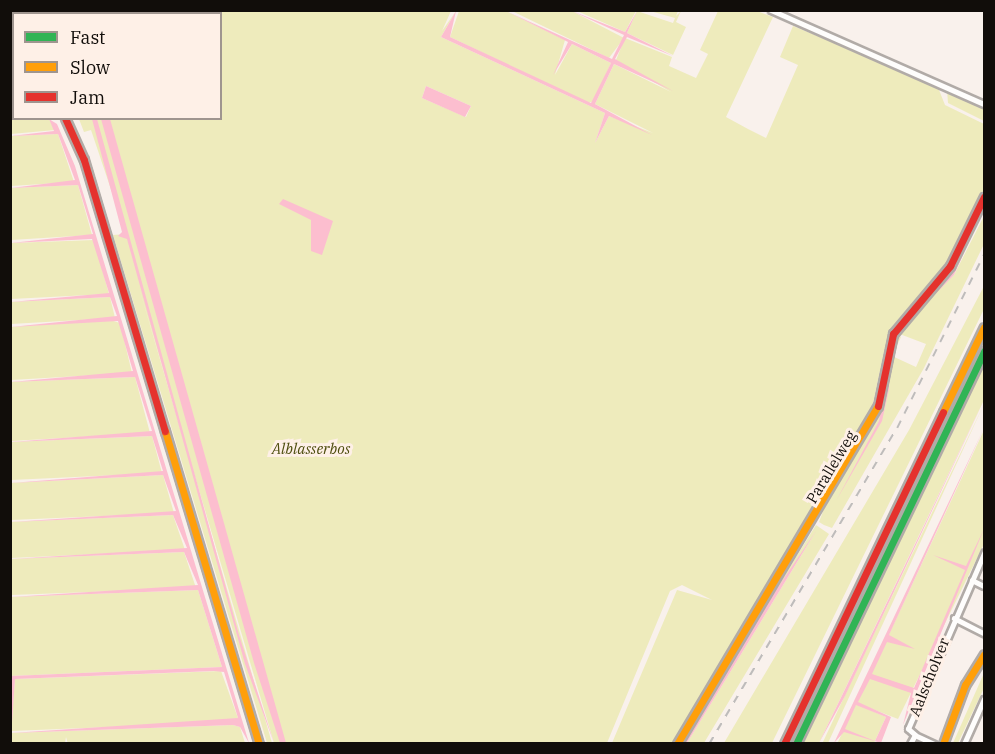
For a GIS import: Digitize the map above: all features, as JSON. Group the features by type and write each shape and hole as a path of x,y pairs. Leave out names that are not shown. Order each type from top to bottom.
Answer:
{"main road":[{"path":"66,120 84,160 259,744"},
{"name":"Parallelweg","path":"677,744 865,436 879,404 893,334 950,266 984,197"},
{"path":"784,743 984,327"},
{"path":"796,744 984,351"},
{"path":"945,744 965,685 984,655"},
{"path":"945,744 984,662"}],"street":[{"path":"771,10 984,104"},
{"name":"Aalscholver","path":"915,735 908,729 984,553"},
{"path":"972,580 984,586"},
{"name":"Aalscholver","path":"954,618 984,633"},
{"path":"964,744 984,699"},
{"path":"910,744 915,735 934,744"}],"green space":[{"name":"Alblasserbos","path":"19,11 451,11 442,31 456,11 441,37 605,113 595,143 609,116 653,133 595,104 614,64 671,92 616,60 625,38 672,57 669,66 696,78 708,54 700,50 718,11 757,11 773,17 726,117 766,138 798,65 780,57 793,26 937,85 945,105 984,124 984,192 954,254 897,321 885,348 869,422 674,743 612,743 677,590 712,600 682,585 670,591 607,743 274,743 138,284 272,743 267,743 113,235 126,234 91,130 84,132 79,120 222,120 222,12","holes":["426,86 471,106 466,117 422,98"]},
{"path":"459,11 506,11 565,40 555,75 572,44 611,63 594,101 588,103 450,37"},
{"path":"512,11 572,11 624,38 609,58"},
{"path":"577,11 636,11 625,32"},
{"path":"637,11 673,23 675,18 650,11 678,11 676,16 681,11 676,22 686,27 673,55 627,33"},
{"path":"947,90 984,106 984,121 948,103"},
{"path":"10,95 12,120 50,120 55,130 11,134"},
{"path":"58,134 74,182 11,186 11,136"},
{"path":"78,185 92,235 11,240 11,188"},
{"path":"984,204 952,273 913,314 954,275 984,216 984,244 924,368 832,528 824,525 819,522 824,509 880,407 896,334 901,337 892,356 916,367 926,344 897,333 910,312 953,267"},
{"path":"94,240 109,294 11,299 11,243"},
{"path":"984,286 984,309 772,743 724,743 909,430"},
{"path":"110,297 115,318 11,324 11,302"},
{"path":"110,320 120,323 132,373 11,380 11,327"},
{"path":"984,362 984,400 819,743 803,744"},
{"path":"135,377 150,433 11,441 10,382"},
{"path":"984,404 828,743 822,744 862,659"},
{"path":"984,430 984,544 898,719 857,703"},
{"path":"152,436 162,473 11,480 11,442"},
{"path":"163,475 174,513 11,520 10,483"},
{"path":"173,515 185,550 11,558 10,522"},
{"path":"816,525 829,534 704,743 687,743 816,531 680,744"},
{"path":"184,552 196,588 11,595 10,559"},
{"path":"198,590 222,667 11,676 10,597"},
{"path":"221,671 238,718 234,722 11,731 15,679"},
{"path":"984,673 984,688 958,743 953,743"},
{"path":"856,704 886,717 874,743 837,744"},
{"path":"233,725 240,727 245,743 68,744 66,737 65,743 11,744 10,733"}],"shaded area":[{"path":"456,11 450,37 591,103 611,63 572,44 553,75 568,42 506,11 612,59 624,35 572,11 625,32 637,11 627,33 673,56 627,37 615,59 673,91 614,64 595,104 652,135 609,116 595,143 605,113 441,37"},
{"path":"426,86 471,106 465,117 422,98"},
{"path":"49,120 57,124 75,166 249,743 240,727 233,725 11,733 238,718 224,672 214,671 15,679 12,723 11,676 222,667 198,590 11,597 198,585 184,552 11,559 187,548 173,515 11,522 176,511 163,475 11,483 163,471 152,436 11,442 152,431 135,377 11,382 133,371 118,321 11,327 117,316 110,297 11,302 109,293 92,239 11,243 93,234 78,185 11,188 75,180 58,134 11,136 54,131"},
{"path":"92,120 97,120 239,635 274,743 245,664 127,239 118,236 122,232"},
{"path":"101,120 110,120 286,743 280,743 254,663"},
{"path":"283,199 333,221 322,255 311,251 311,220 279,204"},
{"path":"984,209 954,275 914,316 952,273"},
{"path":"889,357 889,389 882,421 836,501 879,421"},
{"path":"984,400 845,696 819,743 920,534"},
{"path":"984,428 889,635 915,649 887,642 872,674 914,688 965,570 933,555 966,566 984,529 903,725 911,693 870,679 858,702 891,717 881,743 844,732 834,743","holes":["856,705 886,717 875,741 845,729"]},
{"path":"816,531 687,743 683,743 774,593"}],"railway":[{"path":"709,744 897,428 984,254"}],"traffic: fast":[{"path":"796,744 984,351"}],"traffic: slow":[{"path":"943,412 984,327"},
{"path":"677,744 878,406"},
{"path":"165,431 259,744"},
{"path":"943,744 965,685 984,655"}],"traffic: jam":[{"path":"66,120 84,160 165,431"},
{"path":"878,406 893,334 950,266 984,197"},
{"path":"784,744 943,412"}]}
